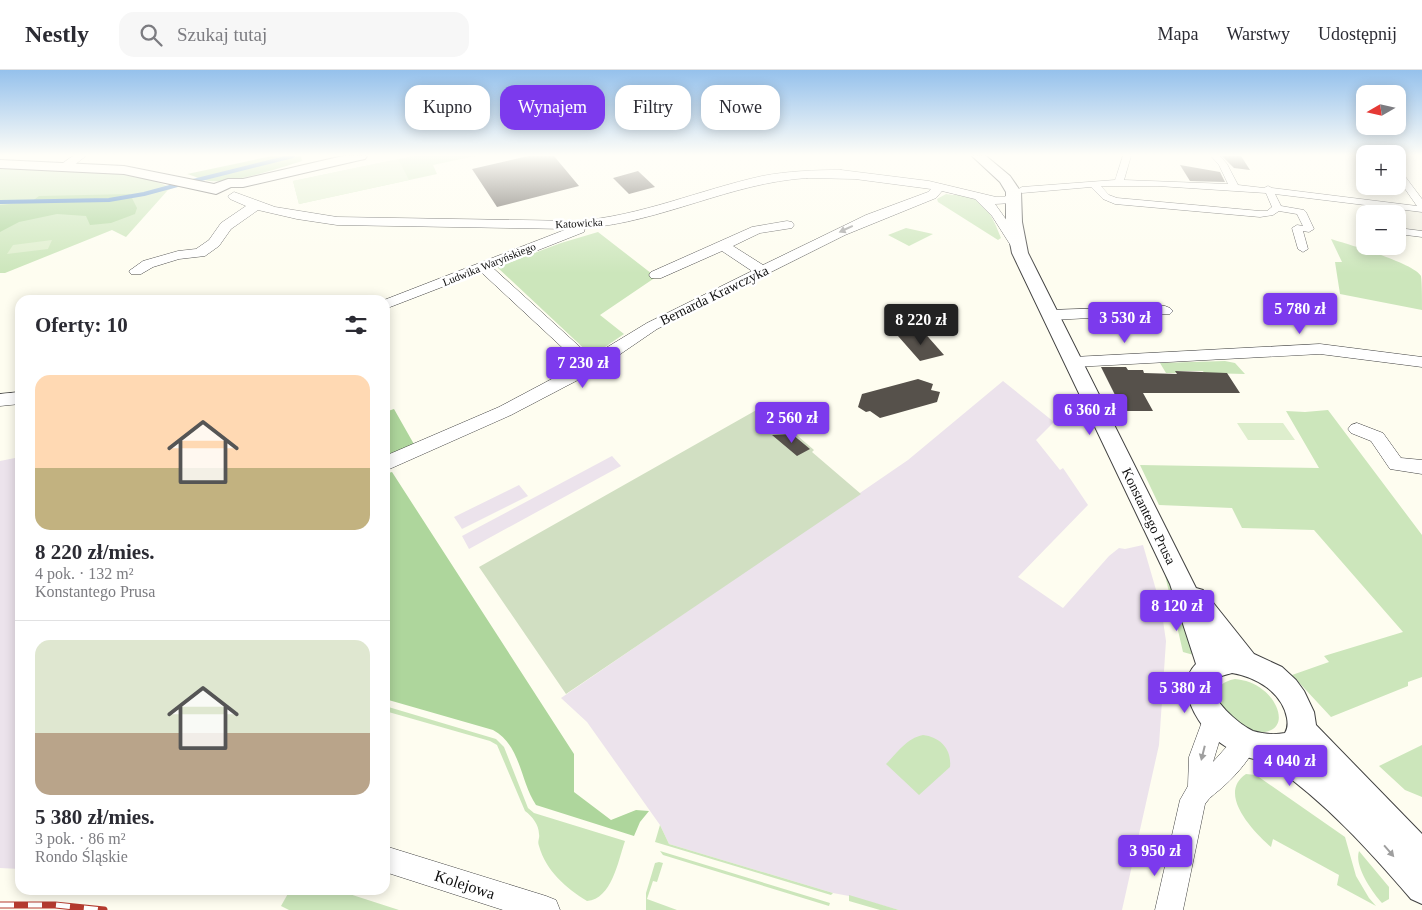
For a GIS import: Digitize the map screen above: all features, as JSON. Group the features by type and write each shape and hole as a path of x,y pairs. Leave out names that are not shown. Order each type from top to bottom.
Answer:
{"street":[{"path":"216,195 218,197 234,196"},
{"name":"Katowicka","path":"594,224 654,211 707,195"},
{"name":"Bernarda Krawczyka","path":"390,462 505,411 591,366 652,326 871,218 930,195"},
{"name":"Katowicka","path":"973,195 1002,201 1008,200 1014,195"},
{"name":"Konstantego Prusa","path":"1018,195 1014,219 1018,246 1182,584 1210,666"},
{"path":"1104,195 1115,201 1252,214 1270,214 1277,208"},
{"path":"1271,195 1277,208"},
{"path":"1316,195 1422,207"},
{"path":"1414,195 1422,207"},
{"name":"Katowicka","path":"234,196 254,206 304,217 337,221 546,224 565,229"},
{"name":"Katowicka","path":"980,197 1000,216 1008,234 1018,246"},
{"path":"136,271 148,264 178,255 200,253 214,243 226,226 254,206"},
{"path":"1277,208 1301,212 1309,229 1297,228 1303,249"},
{"path":"546,224 553,229 554,235 550,240"},
{"name":"Ludwika Waryńskiego","path":"390,303 550,240 565,229 594,224"},
{"path":"656,275 757,230 787,225"},
{"path":"1406,231 1422,234"},
{"path":"723,246 762,272"},
{"path":"483,266 591,366"},
{"path":"1051,315 1166,311"},
{"path":"1074,362 1320,349 1422,362"},
{"path":"0,400 15,398"},
{"path":"1357,429 1377,438 1396,464 1422,467"},
{"name":"Konstantego Prusa","path":"1182,584 1245,663"},
{"path":"1220,662 1245,663 1261,669 1276,678 1289,691 1298,704 1302,718 1302,731 1292,743 1275,749 1245,743 1223,728 1206,708 1200,686 1202,676 1210,666 1220,662"},
{"path":"1200,789 1201,757 1214,719"},
{"path":"1302,731 1422,857"},
{"path":"1169,910 1193,800 1200,789 1217,776 1245,743"},
{"path":"1275,749 1331,791 1372,832 1422,888"},
{"name":"Kolejowa","path":"390,861 546,910"}],"shaded area":[{"path":"1375,200 1422,207 1422,234 1406,232 1406,205 1377,205"},
{"path":"1003,381 1054,422 1036,440 1060,470 1063,468 1088,505 1018,577 1063,608 1109,556 1119,548 1125,549 1143,545 1161,607 1166,641 1159,745 1122,910 899,910 833,893 669,844 660,825 587,722 561,698 908,460"},
{"path":"612,456 621,466 469,549 462,536"},
{"path":"15,458 15,869 0,868 0,461"},
{"path":"519,485 528,496 462,529 454,517"}],"green space":[{"path":"0,195 163,195 126,237 112,230 5,273 0,273"},
{"path":"131,195 137,208 135,214 111,223 90,225 86,216 57,214 19,222 0,232 0,205 31,202 39,196"},
{"path":"297,195 339,195 299,204"},
{"path":"297,195 339,195 299,204"},
{"path":"944,195 959,195 975,199 981,203 991,216 1001,238 998,240 938,202 937,199"},
{"path":"906,228 933,234 909,246 888,235"},
{"path":"598,232 656,277 600,315 624,334 592,356 497,267 561,243"},
{"path":"1331,239 1356,247 1356,255 1382,255 1416,271 1421,276 1422,310 1340,294 1335,262 1342,262"},
{"path":"52,240 48,249 7,254 13,245"},
{"path":"1225,361 1235,363 1245,374 1204,373 1203,371 1166,373 1160,363"},
{"path":"760,408 786,432 791,430 814,450 812,452 861,494 566,694 479,567"},
{"path":"394,409 415,446 390,454 390,410"},
{"path":"1328,410 1422,535 1422,677 1408,682 1408,686 1331,717 1292,675 1329,662 1324,656 1403,632 1314,530 1242,528 1232,508 1159,505 1140,465 1319,468 1286,411"},
{"path":"1237,423 1283,423 1295,440 1248,440"},
{"path":"392,472 574,754 574,792 611,820 636,810 649,811 640,822 634,836 536,805 515,754 502,737 493,730 390,700 390,473"},
{"path":"1165,575 1173,590 1197,656 1183,652"},
{"path":"1235,679 1257,685 1268,694 1276,706 1279,719 1273,729 1265,732 1242,727 1223,710 1218,701 1218,691 1223,684"},
{"path":"390,707 496,739 504,747 528,808 534,813 625,841 613,878 602,894 596,899 587,901 564,884 546,863 538,843 539,831 536,824 533,818 525,811 497,745 490,741 390,712"},
{"path":"923,735 935,738 944,745 949,755 950,767 919,795 886,764 912,739"},
{"path":"1422,745 1422,797 1405,790 1379,766"},
{"path":"1246,774 1256,775 1345,837 1356,876 1376,906 1337,885 1339,875 1273,839 1271,847 1264,841 1241,813 1237,802 1235,792 1238,782"},
{"path":"660,825 669,844 833,893 831,895 655,842"},
{"path":"660,851 830,903 829,906 663,855"},
{"path":"1359,851 1389,887 1389,899 1382,903 1369,886 1361,871 1358,857"},
{"path":"655,863 663,863 657,882 653,881 647,899 677,910 646,910 646,893"},
{"path":"287,895 352,895 399,910 289,910 281,906"},
{"path":"849,895 899,910 880,910 849,901"}],"building":[{"path":"489,195 543,195 497,207"},
{"path":"922,330 944,355 920,361 898,336"},
{"path":"1101,367 1126,367 1128,370 1143,370 1144,373 1177,374 1175,371 1227,373 1240,393 1143,393 1153,411 1123,411"},
{"path":"918,379 933,384 931,390 940,392 937,402 880,418 870,411 866,412 858,407 862,394"},
{"path":"792,434 810,449 797,456 772,435"}],"waterway":[{"path":"0,202 109,200 137,195"}],"railway":[{"path":"0,905 55,905 104,910"}]}
